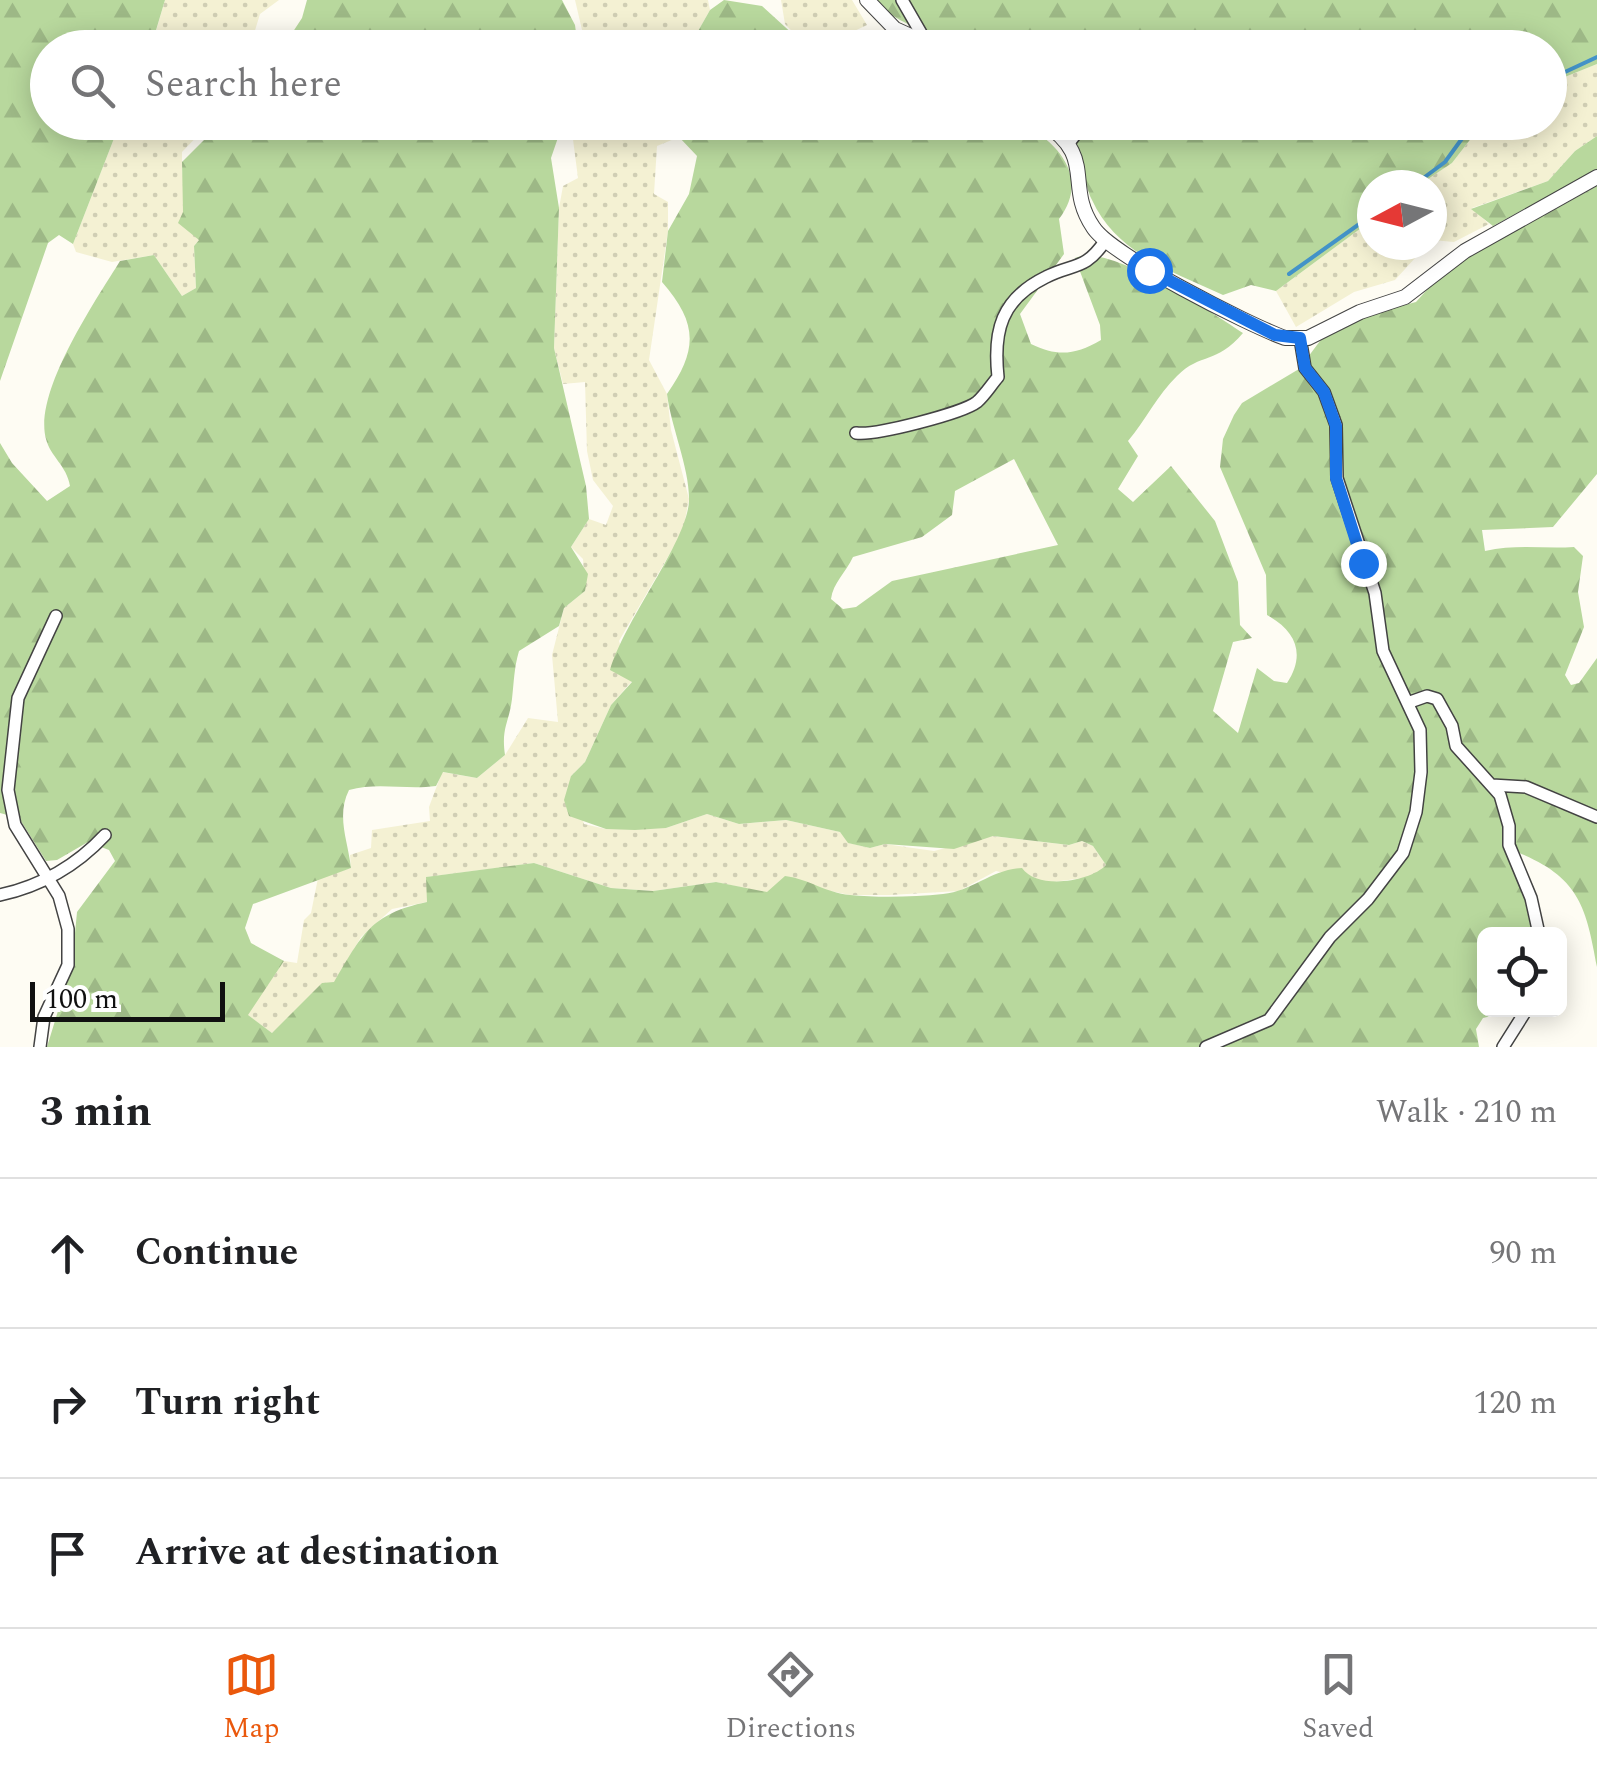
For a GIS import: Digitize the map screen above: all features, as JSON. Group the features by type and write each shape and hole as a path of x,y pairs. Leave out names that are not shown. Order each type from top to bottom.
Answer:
{"street":[{"path":"867,0 897,30"},
{"path":"902,0 922,30"},
{"path":"1065,140 1077,160 1083,208 1105,241 1149,270 1275,335 1300,338 1406,297 1465,251 1597,177"},
{"path":"856,433 870,435 930,416 955,414 977,402 998,377 996,328 1017,298 1046,277 1086,265 1105,241"},
{"path":"1206,1047 1258,1026 1279,1010 1330,938 1368,899 1402,852 1416,812 1421,772 1420,730 1383,651 1375,594 1336,478 1336,426 1324,392 1305,368 1300,338"},
{"path":"40,1047 44,1017 68,965 65,909 14,825 8,790 18,698 56,616"},
{"path":"1410,702 1428,696 1437,699 1452,726 1456,746 1500,795 1510,826 1510,845 1532,898 1538,927"},
{"path":"1492,785 1526,787 1597,816"},
{"path":"0,895 48,879 90,851 105,835"},
{"path":"1503,1047 1522,1017"}],"shaded area":[{"path":"165,0 279,0 260,14 255,30 156,30"},
{"path":"575,0 708,0 710,10 699,30 582,30"},
{"path":"781,0 852,0 867,25 857,30 791,30 785,24"},
{"path":"1597,64 1597,136 1575,151 1548,181 1472,208 1489,224 1454,242 1447,241 1447,170 1442,170 1470,140 1567,140 1567,76"},
{"path":"113,140 194,140 182,152 182,172 199,240 194,246 196,288 182,296 154,255 112,262 76,252 73,244"},
{"path":"573,140 672,140 657,146 654,194 668,202 668,231 649,360 667,394 671,430 689,499 683,531 619,641 632,681 611,705 585,762 571,776 584,824 606,829 666,828 707,814 739,824 786,820 840,832 849,843 870,848 885,844 934,851 992,836 1069,845 1082,841 1093,846 1106,865 1097,875 1083,878 1046,883 996,871 959,891 890,895 850,895 820,889 768,893 716,882 653,891 611,888 534,863 427,877 427,902 392,909 361,937 334,983 272,1033 247,1015 284,961 297,963 304,920 311,913 318,878 351,868 350,855 371,848 372,830 430,821 429,807 442,772 477,778 505,755 528,718 558,722 552,655 564,608 585,591 583,559 571,547 589,519 606,525 613,506 593,480 587,451 585,382 563,384 554,348 559,208 563,186 578,178"},
{"path":"1357,231 1357,260 1413,260 1395,280 1354,292 1296,327 1276,291"}],"green space":[{"path":"0,0 165,0 156,30 30,30 30,140 113,140 73,244 59,235 48,243 0,381"},
{"path":"307,0 562,0 576,30 294,30"},
{"path":"724,0 762,6 788,30 699,30 710,10"},
{"path":"874,0 1597,0 1597,64 1567,76 1567,30 920,30 891,15"},
{"path":"1597,136 1597,170 1493,226 1471,209 1548,181 1575,151"},
{"path":"204,140 557,140 551,158 559,208 554,348 586,486 589,519 571,547 588,574 585,591 564,608 559,626 519,651 505,732 505,755 477,778 443,772 436,786 349,790 343,819 351,868 253,904 245,928 251,943 284,961 248,1015 272,1033 322,983 334,982 352,951 380,920 427,902 426,877 534,863 611,888 653,891 716,882 767,892 785,876 841,894 896,897 954,892 1011,869 1022,868 1039,879 1064,881 1088,876 1106,865 1093,846 1082,841 1069,845 993,836 954,849 885,844 870,848 848,843 840,832 786,820 739,824 707,814 666,828 635,830 606,829 569,816 564,800 571,776 585,762 611,705 632,682 610,670 628,628 678,538 689,501 687,475 667,394 685,363 690,336 682,310 662,282 668,231 689,194 697,156 682,140 1047,140 1066,164 1072,190 1059,219 1064,254 1020,314 1031,344 1066,352 1101,340 1100,325 1075,258 1090,256 1111,260 1160,282 1243,333 1225,350 1186,369 1164,391 1128,441 1138,456 1118,489 1133,502 1171,466 1215,521 1238,582 1240,625 1252,638 1233,642 1213,711 1238,733 1257,668 1274,681 1287,683 1297,653 1285,628 1267,615 1266,575 1220,467 1223,439 1234,415 1242,403 1299,369 1323,337 1362,316 1416,302 1441,274 1459,262 1597,186 1597,474 1553,527 1482,530 1485,551 1574,547 1583,556 1578,592 1584,627 1565,675 1571,685 1579,683 1597,658 1597,967 1583,910 1567,883 1517,852 1508,858 1523,891 1531,927 1477,927 1477,1017 1487,1017 1476,1029 1479,1047 47,1047 72,965 77,912 115,861 109,850 88,842 57,860 46,861 19,818 0,813 0,443 12,463 47,501 70,486 46,439 44,419 57,372 120,261 154,255 182,296 196,288 194,246 199,240 178,223 183,212 182,162","holes":["1014,459 1058,545 892,581 856,607 843,609 831,599 853,557 922,537 952,515 955,491"]},
{"path":"1074,140 1470,140 1442,170 1357,170 1357,231 1276,291 1251,285 1223,295 1148,259 1116,234 1092,200"}],"waterway":[{"path":"1567,71 1597,57"},
{"path":"1434,170 1461,140"},
{"path":"1289,274 1357,226"}],"route":[{"path":"1149,270 1275,335 1300,338 1305,368 1324,392 1336,426 1336,478 1363,563"}]}
